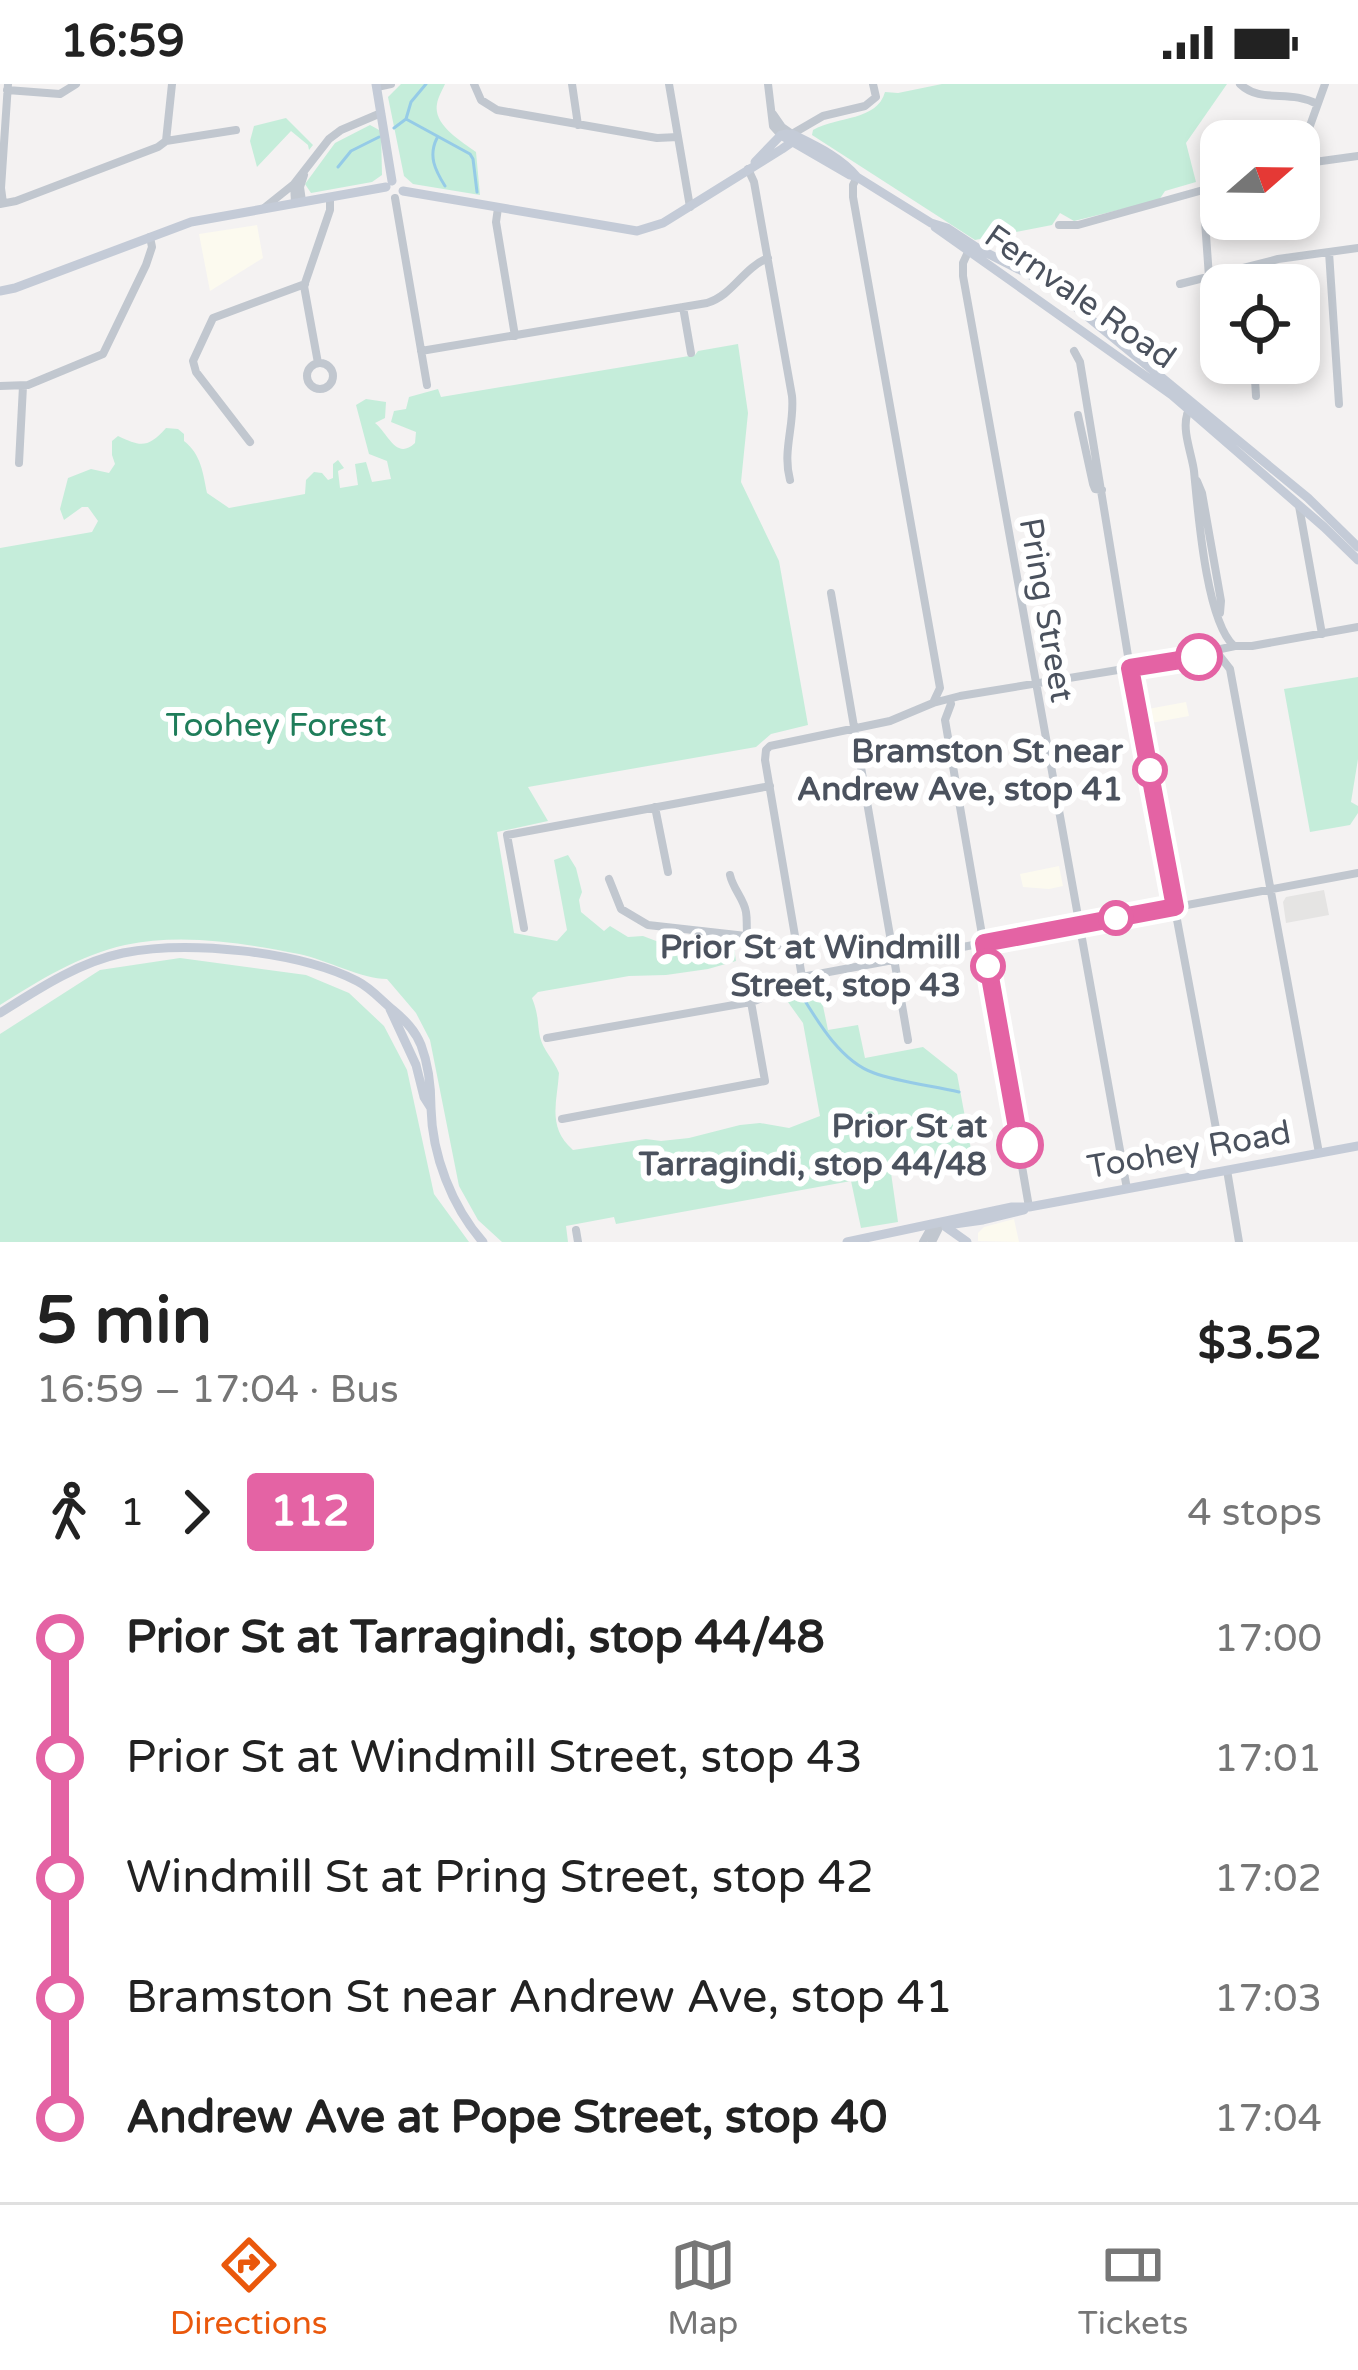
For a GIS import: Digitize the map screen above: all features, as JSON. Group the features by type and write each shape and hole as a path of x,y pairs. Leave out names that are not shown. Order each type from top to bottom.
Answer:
{"street":[{"path":"76,84 60,94 8,87 2,204 166,141 236,130"},
{"path":"166,141 172,84"},
{"path":"389,184 376,86 392,84"},
{"path":"572,84 578,125"},
{"path":"669,84 690,207"},
{"path":"768,84 773,114 788,137"},
{"path":"399,194 638,231 690,207 824,116 868,105 876,97 874,84"},
{"path":"1240,84 1254,94 1299,95 1317,104"},
{"path":"1312,120 1325,84"},
{"path":"474,87 485,104 497,110 657,139 678,137"},
{"path":"262,209 294,184 334,134 381,113"},
{"name":"Fernvale Road","path":"788,137 833,157 932,223 1048,285 1191,407 1358,560"},
{"path":"1320,161 1358,156"},
{"path":"751,167 792,396 787,440 790,479"},
{"path":"298,202 304,173"},
{"path":"857,177 853,197 940,688 934,706"},
{"path":"0,291 195,221 400,182 427,385"},
{"path":"294,184 298,202"},
{"path":"1059,225 1076,226 1200,190"},
{"path":"318,363 305,284 330,210 330,196"},
{"path":"498,208 496,222 515,336"},
{"name":"Fernvale Road","path":"932,223 1191,407 1308,498 1358,547"},
{"path":"0,386 22,386 107,350 146,265 150,237"},
{"path":"1261,264 1358,248"},
{"name":"Pring Street","path":"968,252 963,276 1127,1189"},
{"path":"1329,252 1339,404"},
{"path":"421,351 722,298 752,266 768,258"},
{"path":"1180,284 1200,280"},
{"path":"250,442 194,370 193,359 214,317 305,284"},
{"path":"683,307 691,353"},
{"path":"1074,351 1080,362 1130,668 1220,1150"},
{"path":"1255,384 1256,396"},
{"path":"20,463 22,386"},
{"path":"1191,407 1186,420 1194,496 1214,604 1223,634 1235,649"},
{"path":"1078,415 1093,484 1102,490"},
{"path":"1300,506 1322,634"},
{"path":"832,593 908,1040"},
{"path":"802,977 770,785 766,750 773,745 968,696 1358,627"},
{"path":"1218,652 1223,634"},
{"path":"1235,649 1230,669 1319,1153"},
{"path":"1218,652 1230,669"},
{"path":"940,688 951,701"},
{"path":"951,701 945,720 1029,1207"},
{"path":"934,706 945,720"},
{"path":"524,928 507,835 770,785"},
{"path":"655,807 668,872"},
{"path":"547,1038 751,1002 802,977 1358,873"},
{"path":"730,875 746,909 746,936"},
{"path":"609,878 621,909 648,925 746,936 758,946 796,943"},
{"path":"0,1013 94,961 125,952 188,947 254,953 313,965 361,982 390,1008 431,1108 451,1194 483,1242"},
{"path":"562,1119 765,1081 751,1002"},
{"name":"Toohey Road","path":"847,1242 965,1216 1358,1146"},
{"path":"1227,1170 1239,1242"},
{"name":"Toohey Road","path":"938,1225 1014,1214 1029,1207"},
{"path":"938,1225 969,1242 971,1231 983,1220"},
{"path":"923,1242 938,1225"},
{"path":"932,1242 938,1225"},
{"path":"938,1225 950,1242"},
{"path":"577,1230 578,1242"}],"shaded area":[{"path":"257,225 263,258 210,291 199,234"},
{"path":"1186,702 1189,716 1151,723 1148,709"},
{"path":"1059,866 1063,886 1023,887 1020,874"},
{"path":"1324,890 1329,915 1286,923 1286,897"},
{"path":"1014,1219 1019,1242 978,1241 984,1227"}],"green space":[{"path":"401,84 445,84 438,101 439,119 476,152 480,195 413,184 404,176 388,97"},
{"path":"942,84 1227,84 1186,143 1196,182 1165,191 1159,200 1074,221 1060,213 1052,225 975,240 812,135 813,130 874,108 885,92"},
{"path":"286,118 313,145 309,150 291,131 257,167 250,141 254,126"},
{"path":"370,125 381,131 382,175 372,182 311,193 305,184 335,143"},
{"name":"Toohey Forest","path":"738,344 748,413 741,482 779,561 808,725 771,734 756,747 528,787 548,821 497,832 514,933 557,941 567,930 554,860 568,855 582,892 581,912 604,931 610,926 628,937 643,936 664,944 686,945 708,937 733,941 736,961 708,969 629,976 538,992 532,998 541,1042 559,1073 557,1123 573,1150 689,1138 740,1125 789,1128 820,1116 803,1023 785,998 803,985 818,982 828,1030 858,1025 865,1058 923,1047 957,1074 973,1160 891,1173 898,1222 861,1228 851,1181 616,1224 614,1217 566,1226 568,1242 502,1242 478,1220 459,1186 430,1040 416,1013 387,979 278,950 212,941 147,941 92,955 0,1005 0,548 92,532 98,521 88,507 64,520 60,509 68,478 91,469 109,473 115,464 112,441 118,436 144,444 166,428 184,434 200,464 207,493 229,508 305,494 306,480 314,472 333,478 333,464 338,460 344,468 338,471 340,488 358,485 355,464 366,462 372,482 391,479 387,461 369,454 356,405 366,399 386,402 385,418 375,423 403,449 415,443 416,432 391,422 394,411 406,409 409,397 438,389 441,397"},
{"path":"1358,677 1358,759 1351,802 1358,806 1358,813 1350,825 1310,832 1284,689"},
{"path":"180,958 306,975 349,993 384,1026 407,1070 434,1194 469,1242 0,1242 0,1034 100,970"}],"waterway":[{"path":"394,128 406,119 411,102 426,84"},
{"path":"406,119 470,154 477,192"},
{"path":"338,167 351,151 379,137"},
{"path":"437,138 434,163 445,186"},
{"path":"802,996 832,1041 862,1068 959,1092"}],"bus line":[{"name":"112","path":"1020,1145 984,943 1175,907 1130,668 1199,657"}],"place":[{"name":"Bramston St near Andrew Ave, stop 41","path":"1150,770"},
{"name":"Prior St at Windmill Street, stop 43","path":"988,966"},
{"name":"Prior St at Tarragindi, stop 44/48","path":"1020,1145"}]}
